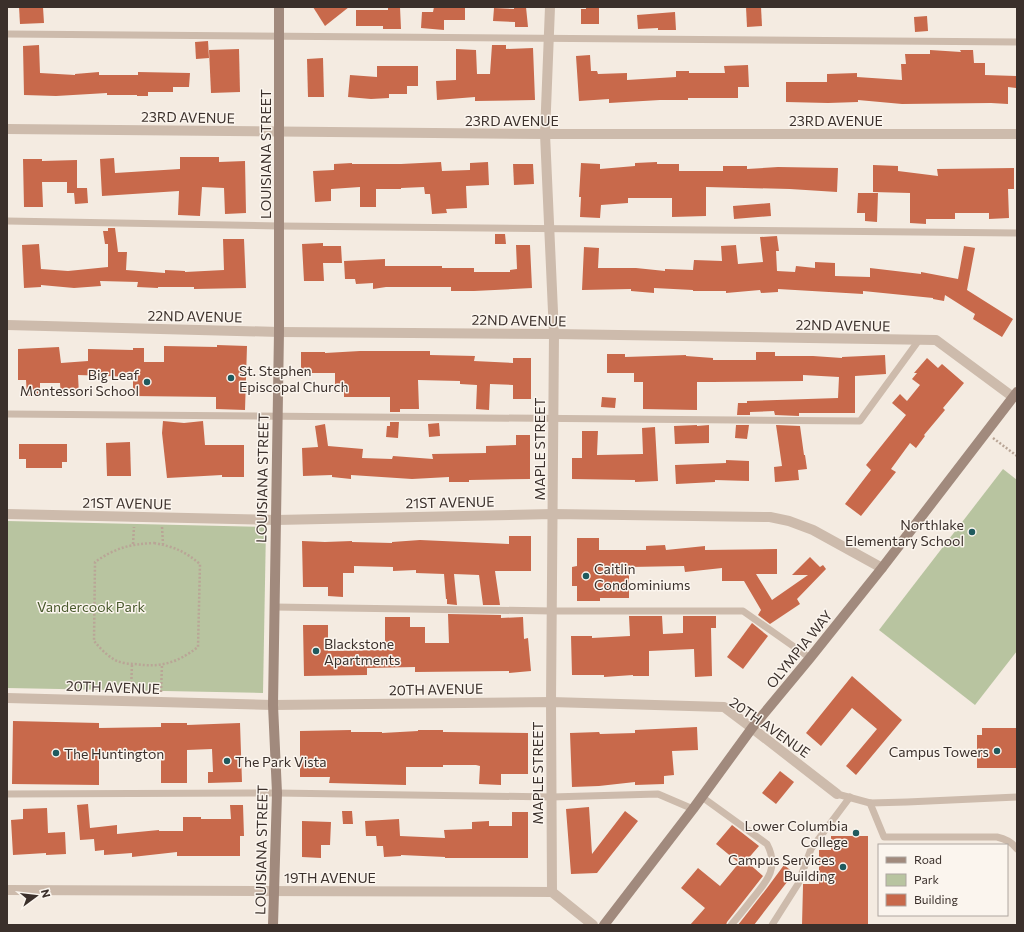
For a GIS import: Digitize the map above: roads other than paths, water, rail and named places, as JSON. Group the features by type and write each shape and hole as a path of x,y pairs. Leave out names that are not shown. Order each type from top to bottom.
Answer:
{"street":[{"name":"LOUISIANA STREET","path":"273,925 276,793 272,705 279,332 279,7"},
{"name":"MAPLE STREET","path":"550,7 545,134 554,334 551,702 552,892"},
{"name":"23RD AVENUE","path":"7,129 545,134 1017,134"},
{"name":"22ND AVENUE","path":"7,325 279,332 554,334 936,340 1015,394"},
{"name":"OLYMPIA WAY","path":"604,925 702,797 752,728 882,568 1015,394"},
{"name":"21ST AVENUE","path":"7,514 276,520 553,514 770,517 789,521 818,532 882,568"},
{"name":"20TH AVENUE","path":"7,698 272,705 551,702 724,707 837,794"},
{"name":"19TH AVENUE","path":"7,890 552,892"},
{"path":"552,892 593,925"}],"lane":[{"path":"7,34 1017,42"},
{"path":"7,221 279,226 1017,233"},
{"path":"7,414 860,421 919,340"},
{"path":"274,607 552,611 743,611 810,658"},
{"path":"7,794 276,793 551,797 658,794 692,809"},
{"path":"837,794 870,803 1017,797"},
{"path":"702,797 767,844 771,852 773,864 768,879 731,925"},
{"path":"772,925 798,884 811,849 850,797"},
{"path":"870,803 884,837 997,836 1014,845 1017,849"}],"place":[{"name":"St. Stephen Episcopal Church","path":"231,378"},
{"name":"Big Leaf Montessori School","path":"147,382"},
{"name":"Northlake Elementary School","path":"972,532"},
{"name":"Caitlin Condominiums","path":"586,576"},
{"name":"Blackstone Apartments","path":"316,651"},
{"name":"Campus Towers","path":"997,751"},
{"name":"The Huntington","path":"56,753"},
{"name":"The Park Vista","path":"227,761"},
{"name":"Lower Columbia College","path":"856,833"},
{"name":"Campus Services Building","path":"843,867"}],"park label":[{"name":"Vandercook Park","path":"91,606"}]}
